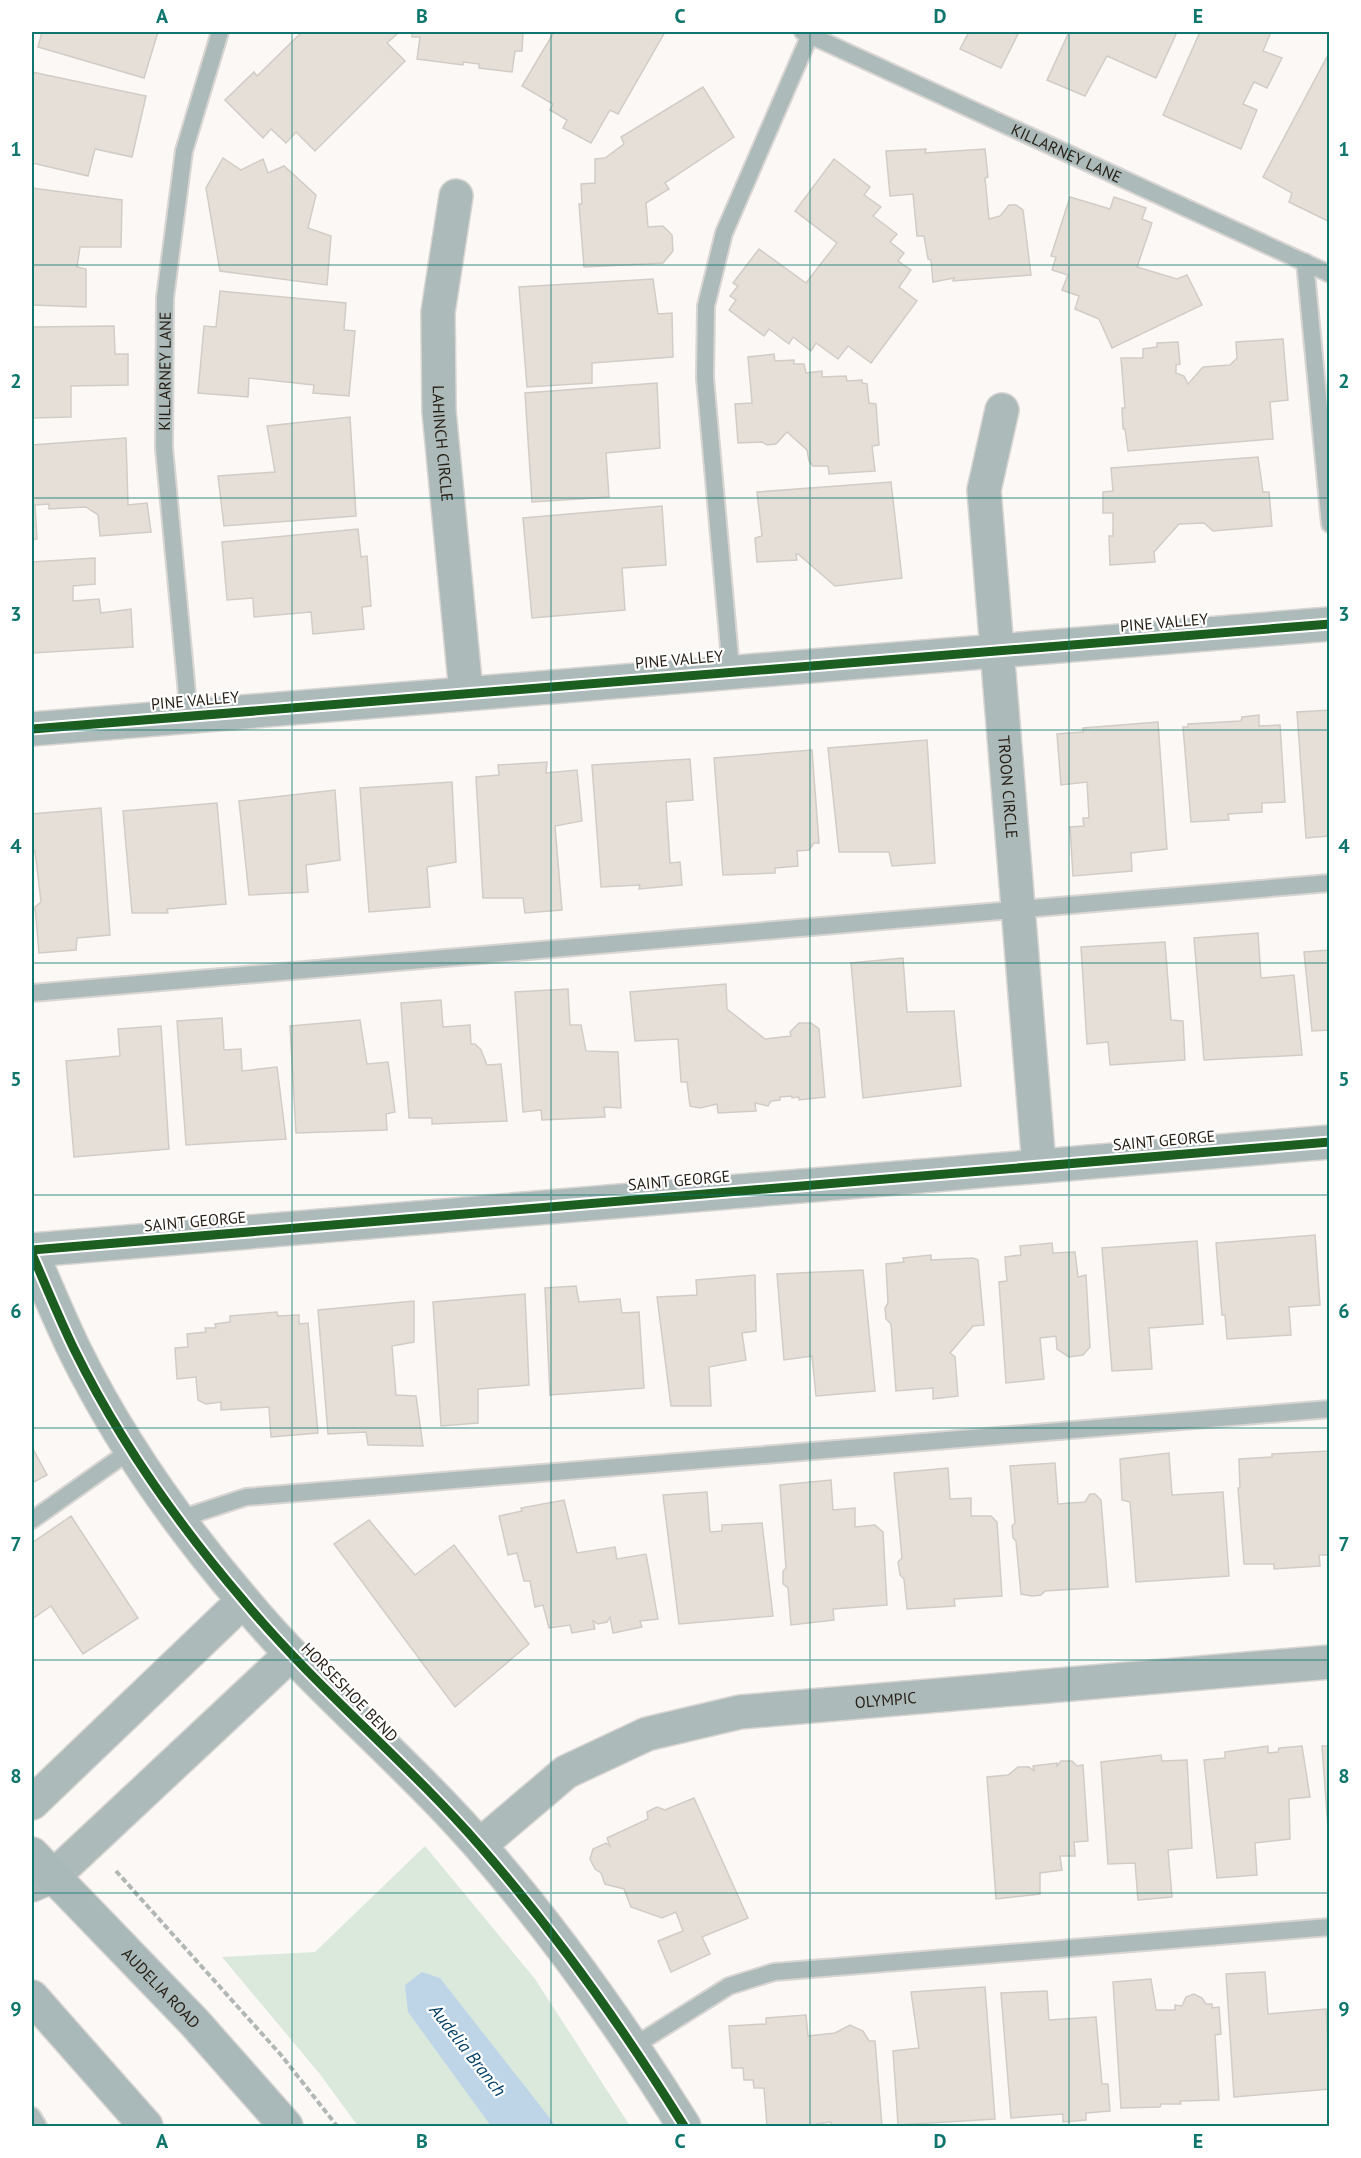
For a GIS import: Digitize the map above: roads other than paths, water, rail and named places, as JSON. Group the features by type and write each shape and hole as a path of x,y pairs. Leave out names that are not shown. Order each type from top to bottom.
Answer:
{"main road":[{"name":"AUDELIA ROAD","path":"39,1871 195,2024 286,2127"},
{"path":"32,1997 146,2127"}],"street":[{"name":"LAHINCH CIRCLE","path":"456,196 438,312 439,411 466,692"},
{"name":"TROON CIRCLE","path":"1002,410 984,490 1039,1165"},
{"name":"PINE VALLEY","path":"32,729 731,670 1329,624"},
{"name":"SAINT GEORGE","path":"32,1252 1329,1142"},
{"name":"HORSESHOE BEND","path":"32,1252 75,1351 131,1449 179,1519 243,1600 291,1654 480,1845 634,2046 684,2127"},
{"path":"32,1803 243,1600"},
{"name":"HORSESHOE BEND","path":"39,1871 291,1654"},
{"name":"OLYMPIC","path":"480,1845 566,1772 647,1734 740,1712 1329,1662"}],"lane":[{"name":"KILLARNEY LANE","path":"189,715 164,448 165,298 184,151 220,32"},
{"name":"KILLARNEY LANE","path":"806,33 1329,274"},
{"path":"731,670 705,378 706,306 724,233 806,33"},
{"path":"1305,262 1329,524"},
{"path":"32,993 1329,882"},
{"path":"179,1519 246,1497 1329,1409"},
{"path":"32,1520 131,1449"},
{"path":"634,2046 729,1986 774,1972 1329,1927"},
{"path":"32,2116 38,2127"}],"water":[{"name":"Audelia Branch","path":"422,1972 440,1978 556,2126 491,2126 408,2012 405,1985"}]}
